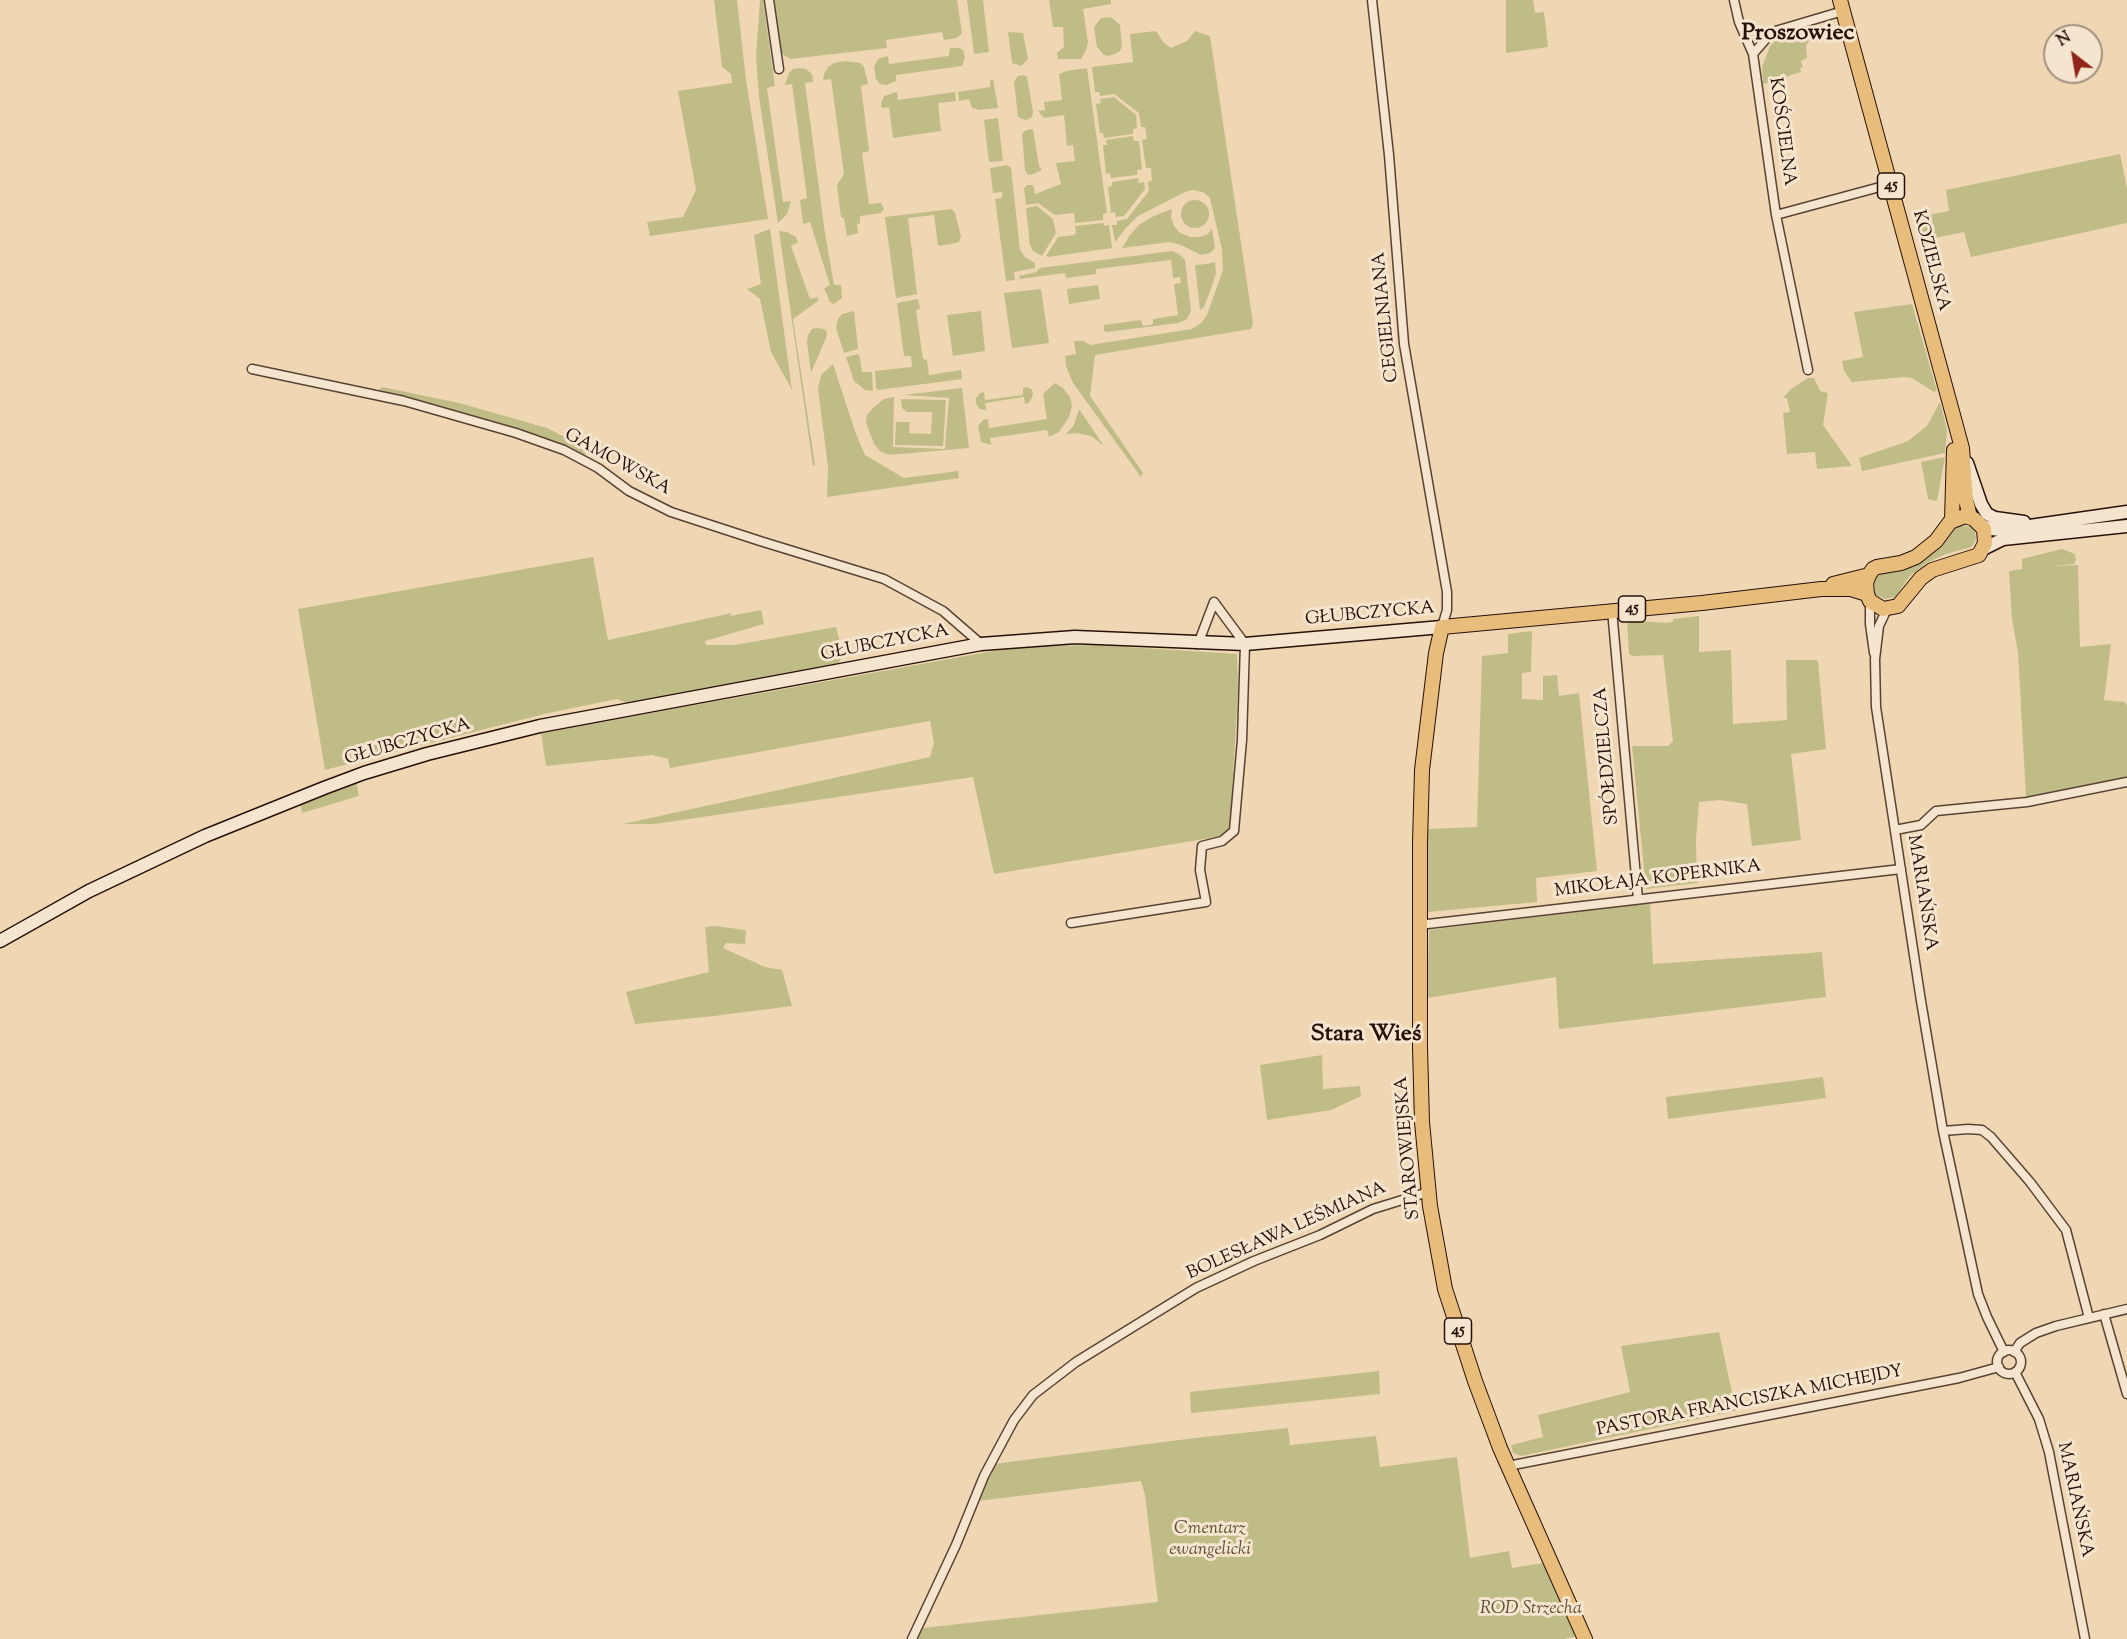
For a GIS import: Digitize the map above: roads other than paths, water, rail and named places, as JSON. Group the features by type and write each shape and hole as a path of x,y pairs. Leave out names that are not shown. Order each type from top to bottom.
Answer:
{"main road":[{"name":"KOZIELSKA","path":"1842,5 1954,427 1962,448 1966,500 1976,521"},
{"name":"KOZIELSKA","path":"1952,519 1954,427"},
{"path":"1962,448 1981,504 1987,514 2001,519 2040,523"},
{"path":"1952,519 1960,517 1976,521 1990,529 2002,530 2127,512"},
{"name":"45","path":"1869,575 1877,567 1901,563 1924,552 1936,541 1952,519"},
{"name":"45","path":"1976,521 1986,538 1983,549"},
{"path":"1887,609 1902,603 1932,570 1975,557 1983,549 2003,539 2127,526"},
{"name":"GŁUBCZYCKA","path":"1821,589 1869,575"},
{"path":"1869,575 1866,583 1869,598"},
{"name":"GŁUBCZYCKA","path":"0,941 89,891 205,836 364,772 540,726 981,644 1075,637 1198,644 1245,644 1702,603 1821,589 1851,589 1869,598"},
{"name":"45","path":"1869,598 1876,606 1887,609"},
{"name":"STAROWIEJSKA","path":"1442,627 1436,653 1422,770 1419,925 1422,1122 1426,1173 1439,1267 1452,1313 1508,1466 1585,1639"}],"street":[{"path":"769,0 779,69"},
{"name":"CEGIELNIANA","path":"1372,0 1389,155 1404,344 1447,592 1447,610 1442,627"},
{"name":"KOŚCIELNA","path":"1734,0 1739,22 1753,54 1776,215 1808,370"},
{"path":"1753,54 1772,32 1842,5"},
{"name":"KOŚCIELNA","path":"1776,215 1891,184"},
{"name":"GAMOWSKA","path":"252,369 404,401 516,433 564,450 598,468 629,491 671,512 884,579 943,611 981,644"},
{"name":"MARIAŃSKA","path":"1869,598 1875,659 1876,707 1943,1131 1980,1302 2009,1352"},
{"path":"1071,923 1206,902 1200,870 1202,846 1222,841 1234,831 1242,740 1245,644 1214,602 1198,644"},
{"name":"MARIAŃSKA","path":"1875,659 1879,626 1887,609"},
{"name":"SPÓŁDZIELCZA","path":"1612,610 1638,899"},
{"path":"1895,830 1921,825 1935,811 2027,802 2127,782"},
{"name":"MIKOŁAJA KOPERNIKA","path":"1419,925 1901,869"},
{"path":"1943,1131 1968,1128 1982,1130 2030,1182 2066,1230 2089,1318"},
{"name":"BOLESŁAWA LEŚMIANA","path":"912,1639 956,1545 984,1476 1014,1420 1033,1395 1076,1362 1196,1288 1254,1261 1320,1235 1373,1209 1425,1193"},
{"path":"2009,1352 2019,1357 2021,1362 2015,1372 2007,1374 1999,1367 1999,1357 2029,1336 2056,1326 2127,1309"},
{"path":"2104,1314 2127,1393"},
{"name":"PASTORA FRANCISZKA MICHEJDY","path":"1508,1466 1959,1378 1999,1367"},
{"name":"MARIAŃSKA","path":"2015,1372 2037,1414 2049,1452 2085,1639"}],"district":[{"name":"Proszowiec","path":"1798,35"},
{"name":"Stara Wieś","path":"1366,1036"}],"park label":[{"name":"Cmentarz ewangelicki","path":"1210,1540"},
{"name":"ROD Strzecha","path":"1531,1610"}]}
